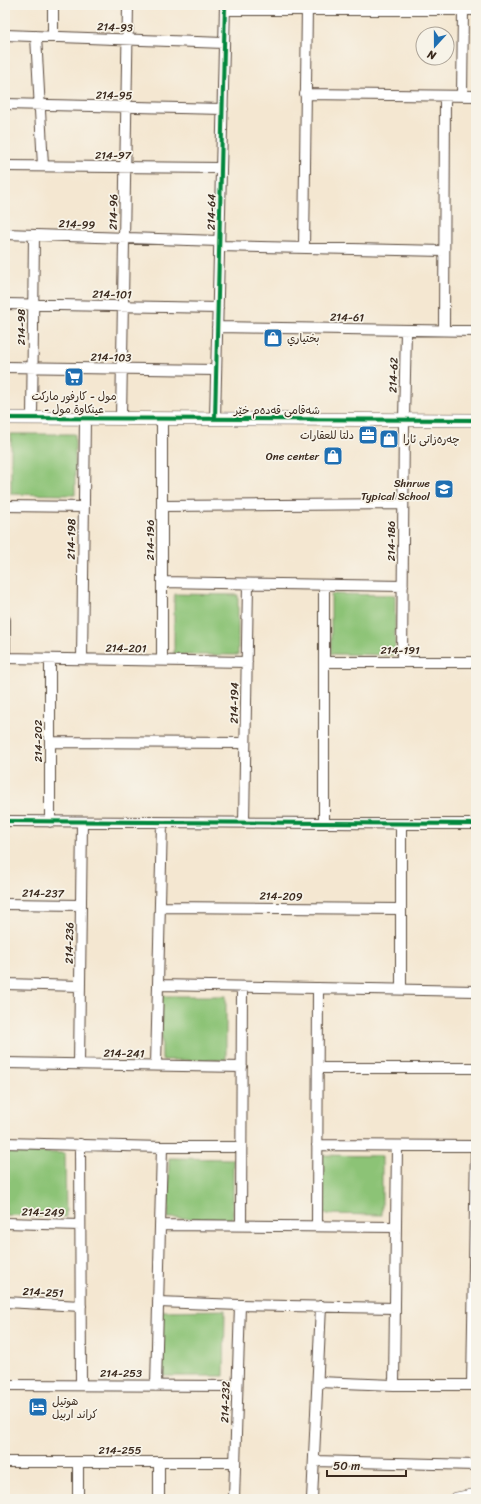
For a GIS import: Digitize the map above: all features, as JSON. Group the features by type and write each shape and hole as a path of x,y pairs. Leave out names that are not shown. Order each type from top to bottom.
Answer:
{"street":[{"path":"53,5 53,36"},
{"name":"214-96","path":"121,418 128,5"},
{"path":"225,8 476,10"},
{"name":"214-64","path":"215,419 225,8"},
{"path":"304,248 306,8"},
{"path":"462,96 463,10"},
{"name":"214-93","path":"5,34 224,43"},
{"path":"36,36 43,166"},
{"path":"305,94 476,96"},
{"path":"444,330 445,96"},
{"name":"214-95","path":"5,104 222,109"},
{"name":"214-97","path":"5,166 221,168"},
{"name":"214-99","path":"5,234 124,238 304,248 444,251"},
{"name":"214-98","path":"32,418 34,235"},
{"name":"214-101","path":"5,304 218,308"},
{"name":"214-61","path":"217,327 476,331"},
{"name":"214-62","path":"404,420 406,330"},
{"name":"214-103","path":"5,367 216,370"},
{"name":"شەقامی قەدەم خێر","path":"5,418 476,420"},
{"name":"214-198","path":"82,659 85,418"},
{"name":"214-196","path":"162,419 162,660"},
{"name":"214-186","path":"402,662 404,420"},
{"path":"162,506 403,504"},
{"path":"5,506 84,507"},
{"path":"162,582 403,586"},
{"name":"214-194","path":"244,823 248,584"},
{"path":"324,585 324,823"},
{"path":"5,620 5,658"},
{"name":"214-201","path":"5,658 247,662"},
{"name":"214-202","path":"50,659 50,822"},
{"name":"214-191","path":"324,662 476,662"},
{"path":"50,742 246,743"},
{"path":"5,821 476,824"},
{"name":"214-236","path":"79,1064 82,822"},
{"path":"156,1065 162,822"},
{"path":"401,824 401,989"},
{"name":"214-237","path":"5,904 81,905"},
{"name":"214-209","path":"160,907 401,909"},
{"path":"5,984 80,986"},
{"path":"158,985 476,991"},
{"path":"241,1226 242,987"},
{"path":"317,1226 318,988"},
{"name":"214-241","path":"5,1062 242,1067"},
{"path":"318,1068 476,1068"},
{"path":"5,1143 162,1147 241,1147"},
{"path":"80,1144 81,1385"},
{"path":"317,1145 476,1146 474,1385 394,1385 318,1382"},
{"path":"394,1385 397,1146"},
{"path":"156,1386 162,1147"},
{"name":"214-249","path":"5,1223 80,1225"},
{"path":"160,1224 396,1227"},
{"name":"214-251","path":"5,1302 81,1306"},
{"path":"158,1302 395,1308"},
{"name":"214-232","path":"234,1499 240,1305"},
{"path":"312,1499 321,1306"},
{"name":"214-253","path":"5,1385 237,1386"},
{"path":"314,1461 476,1465"},
{"name":"214-255","path":"5,1462 235,1462"},
{"path":"78,1462 78,1499"},
{"path":"159,1462 159,1499"},
{"path":"456,1499 476,1495"}],"green space":[{"path":"11,434 75,434 75,495 11,494"},
{"path":"174,594 238,595 238,655 174,655"},
{"path":"331,594 395,595 395,655 331,654"},
{"path":"161,996 226,996 226,1060 162,1060"},
{"path":"5,1152 65,1153 66,1217 5,1215"},
{"path":"322,1155 382,1156 382,1215 322,1214"},
{"path":"169,1158 233,1159 233,1219 168,1218"},
{"path":"225,1310 224,1376 162,1376 161,1311"}],"cycle path":[{"path":"215,419 225,5"},
{"path":"5,418 476,420"},
{"path":"5,821 476,824"}],"place":[{"name":"بختياري","path":"273,338"},
{"name":"مول - كارفور ماركت - عينكاوة مول","path":"74,377"},
{"name":"دلتا للعقارات","path":"368,435"},
{"name":"چەرەزاتی ئارا","path":"389,439"},
{"name":"One center","path":"333,456"},
{"name":"Shnrwe Typical School","path":"444,489"},
{"name":"هوتيل كراند اربيل","path":"38,1407"}]}
